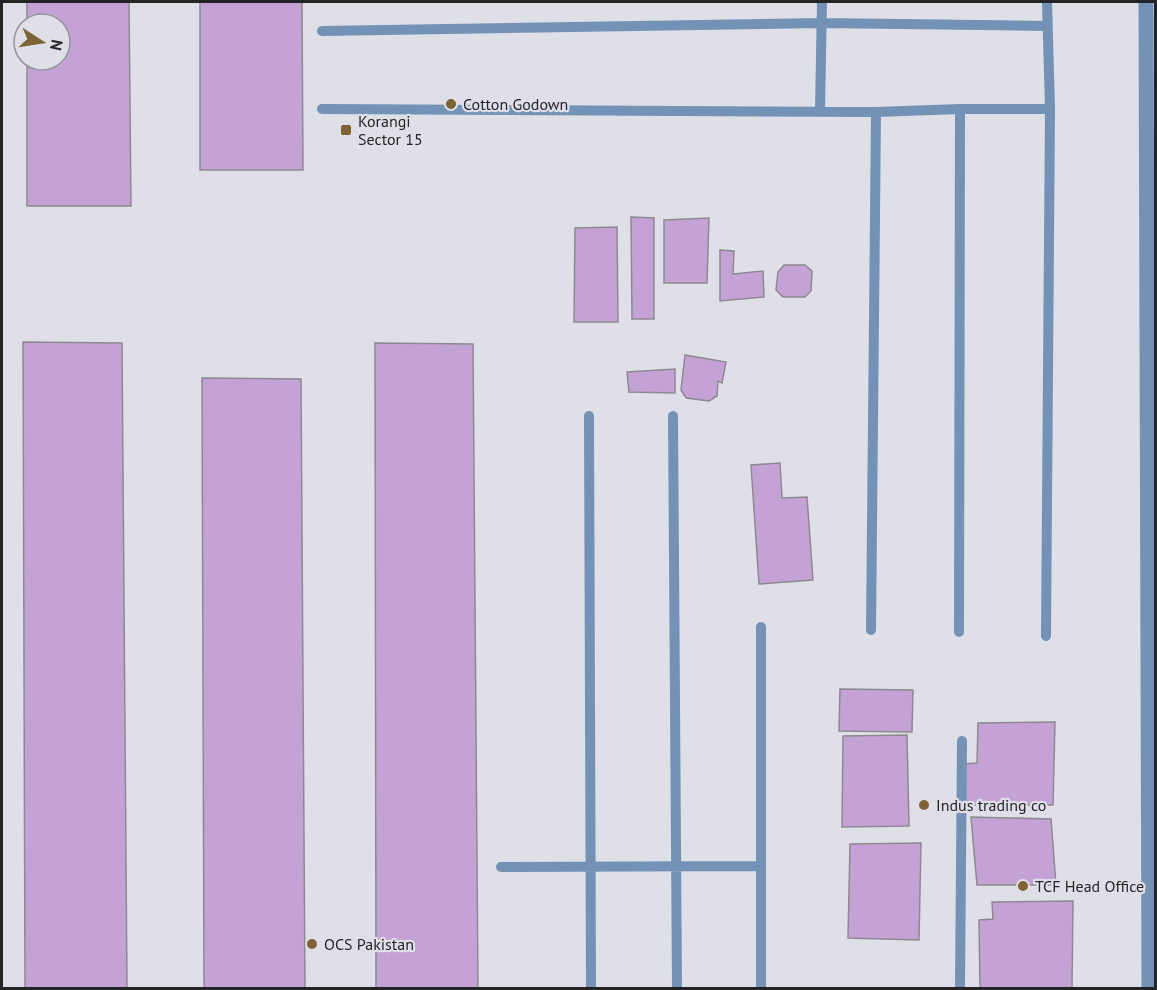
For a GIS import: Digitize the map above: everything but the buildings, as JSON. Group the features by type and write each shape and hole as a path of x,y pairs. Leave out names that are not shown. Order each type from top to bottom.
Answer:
{"street":[{"path":"1146,2 1151,114 1149,988"}],"lane":[{"path":"820,111 822,2"},
{"path":"1046,636 1050,109 1047,2"},
{"path":"322,31 822,23 1047,26"},
{"path":"322,109 876,112 1050,109"},
{"path":"959,632 960,109"},
{"path":"871,630 876,112"},
{"path":"589,416 591,988"},
{"path":"673,416 676,988"},
{"path":"761,627 761,988"},
{"path":"960,988 962,741"},
{"path":"501,867 760,866"}],"place":[{"name":"Cotton Godown","path":"451,104"},
{"name":"Korangi Sector 15","path":"346,130"},
{"name":"Indus trading co","path":"924,805"},
{"name":"TCF Head Office","path":"1023,886"},
{"name":"OCS Pakistan","path":"312,944"}]}
